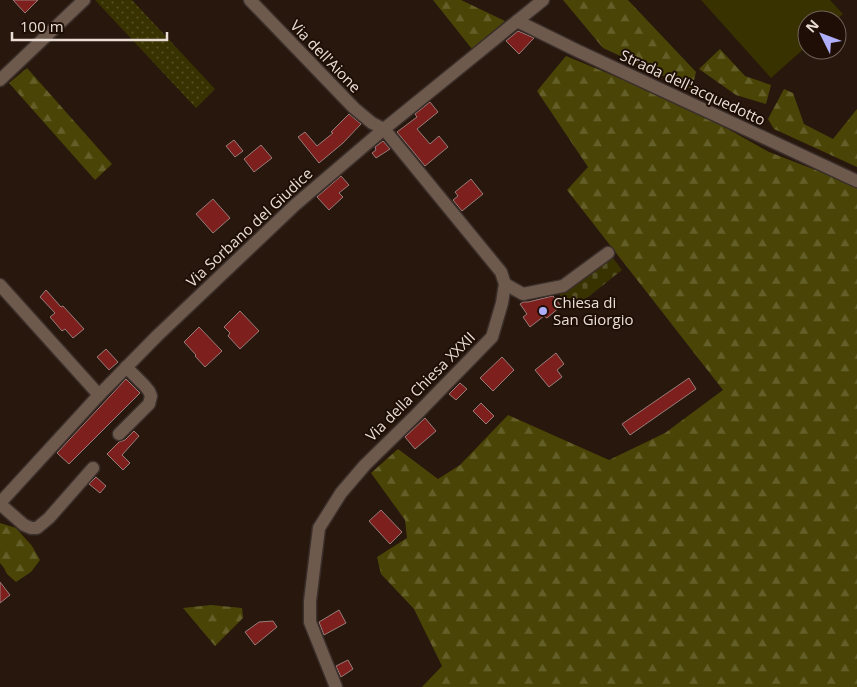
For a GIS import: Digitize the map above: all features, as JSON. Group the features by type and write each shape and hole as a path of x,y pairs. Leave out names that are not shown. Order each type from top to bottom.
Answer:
{"street":[{"path":"0,80 84,0"},
{"name":"Via dell'Aione","path":"250,0 354,108 372,123 384,129"},
{"name":"Via Sorbano del Giudice","path":"0,503 126,367 295,205 462,64 543,0"},
{"name":"Strada dell'acquedotto","path":"516,21 857,181"},
{"path":"384,129 501,272 505,284 523,294 563,286 608,253"},
{"name":"Via della Chiesa XXXII","path":"336,687 310,622 310,601 320,528 340,493 365,464 492,337 502,303 505,284"},
{"path":"0,285 99,395"},
{"path":"119,434 149,404 151,396 149,391 126,367"},
{"path":"0,503 24,525 37,528 49,518 93,468"}],"green space":[{"path":"95,0 132,0 215,89 196,108"},
{"path":"433,0 461,0 505,21 472,49"},
{"path":"563,0 628,0 696,72 692,89 603,48"},
{"path":"701,0 830,0 839,10 797,10 797,55 771,78"},
{"path":"720,49 745,76 771,85 766,104 736,95 699,69"},
{"path":"566,56 687,106 769,152 857,186 857,687 422,687 442,666 414,609 381,574 377,557 407,538 405,520 371,473 398,449 438,479 460,465 508,415 609,460 665,433 723,390 567,190 588,167 537,91"},
{"path":"27,68 112,164 95,180 9,83"},
{"path":"784,89 793,93 804,124 833,139 857,109 857,167 774,129 768,119"},
{"path":"610,254 622,270 572,310 559,294"},
{"path":"0,523 16,528 32,546 40,560 31,572 16,582 7,574 0,563"},
{"path":"211,605 242,608 243,618 215,646 183,608"}],"building":[{"path":"13,0 38,0 25,13"},
{"path":"518,31 534,38 519,54 506,41"},
{"path":"430,102 438,112 417,129 430,144 439,136 448,147 425,166 397,132 417,117 415,114"},
{"path":"349,114 361,124 343,143 319,163 298,137 305,132 317,146 333,133 331,132"},
{"path":"234,140 243,151 235,157 226,146"},
{"path":"383,141 390,149 376,158 372,153 376,150 375,147"},
{"path":"261,145 272,158 254,172 244,159"},
{"path":"341,176 349,185 339,193 343,197 329,210 317,197"},
{"path":"471,179 483,194 462,211 453,200 458,196 455,192"},
{"path":"213,199 230,218 213,233 196,214"},
{"path":"46,290 84,329 73,338 65,329 62,331 50,317 55,313 40,297"},
{"name":"Chiesa di San Giorgio","path":"553,296 561,306 547,318 544,316 530,327 523,317 527,314 520,304"},
{"path":"240,311 259,331 240,349 228,336 230,333 224,327"},
{"path":"199,327 222,351 205,367 184,342"},
{"path":"106,349 118,362 109,370 97,357"},
{"path":"556,353 564,364 557,370 562,377 549,387 535,370"},
{"path":"502,357 514,370 493,391 480,378"},
{"path":"689,378 696,389 630,435 622,424"},
{"path":"126,379 140,393 69,464 57,453"},
{"path":"460,383 467,389 456,400 449,394"},
{"path":"481,403 494,416 486,424 473,411"},
{"path":"425,418 436,431 415,449 405,437"},
{"path":"134,431 139,436 122,455 130,463 123,470 107,454"},
{"path":"96,477 106,486 100,493 89,484"},
{"path":"381,510 402,532 390,544 369,521"},
{"path":"0,582 10,595 0,603"},
{"path":"339,610 346,623 324,635 319,622"},
{"path":"273,621 277,627 255,645 245,632 259,622"},
{"path":"348,660 353,669 341,677 336,666"}],"place":[{"name":"Chiesa di San Giorgio","path":"543,311"}]}
